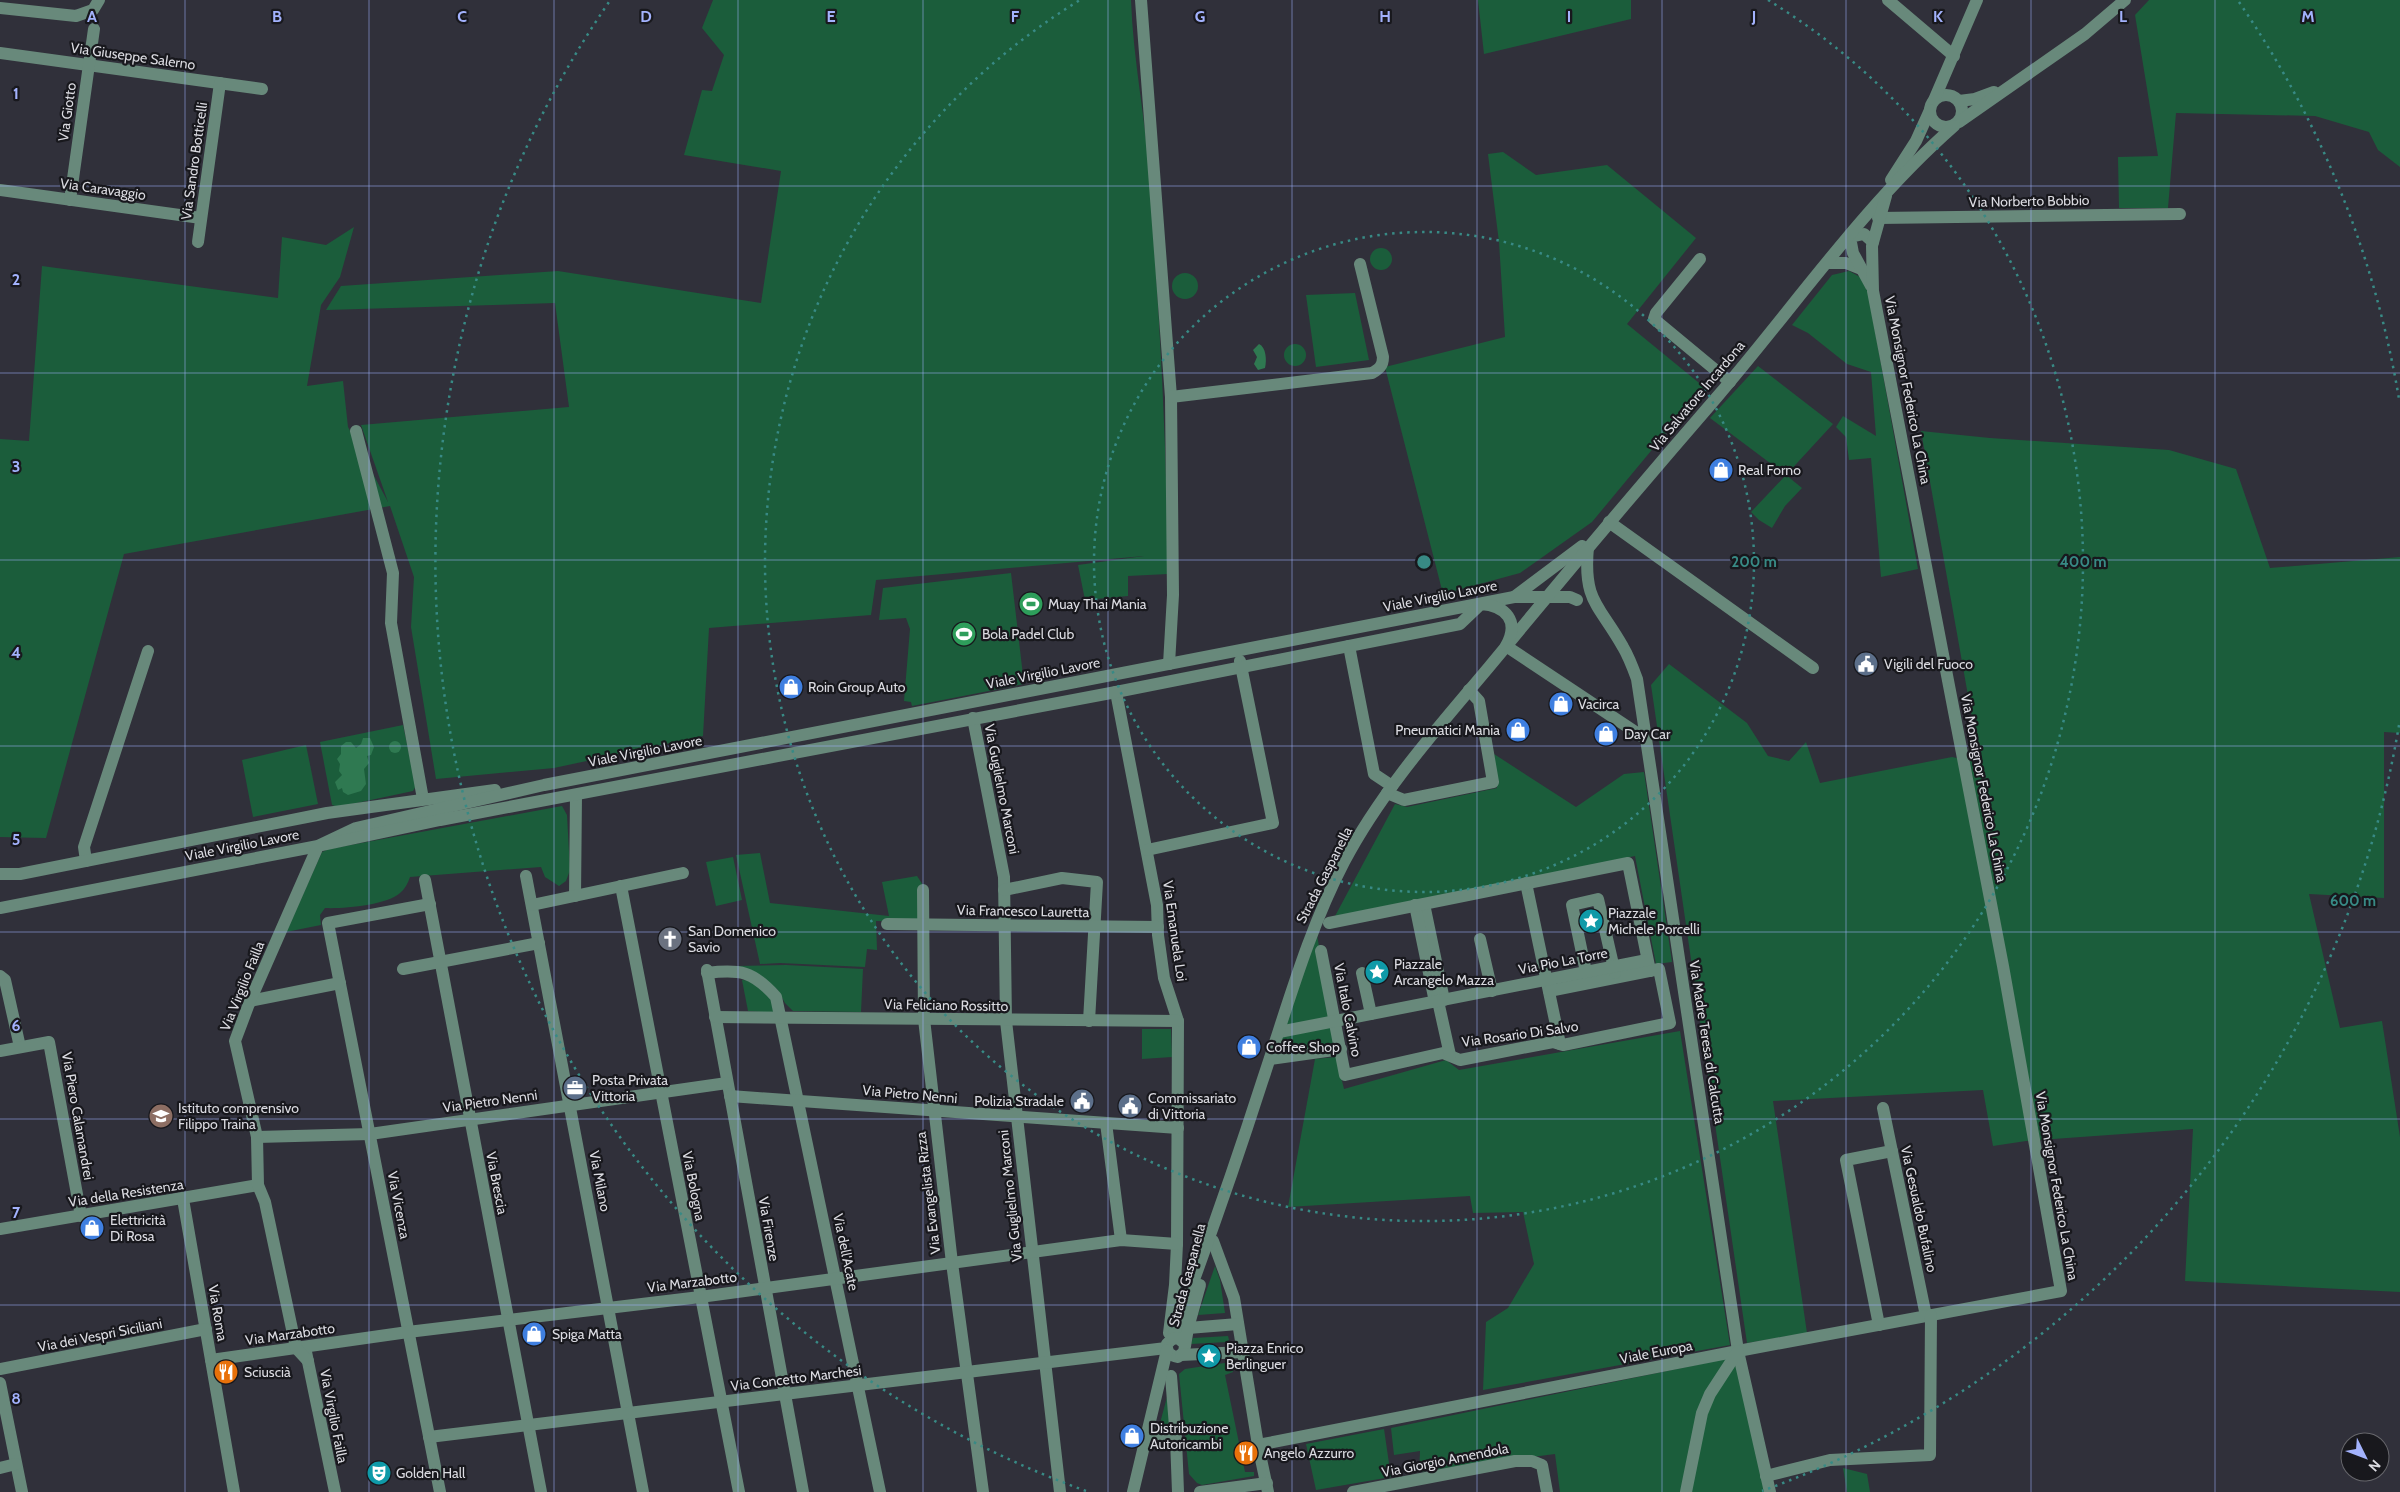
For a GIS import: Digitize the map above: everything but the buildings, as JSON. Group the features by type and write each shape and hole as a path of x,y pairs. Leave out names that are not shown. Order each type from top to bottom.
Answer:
{"street":[{"path":"0,8 76,16 92,10 99,0"},
{"path":"1141,0 1171,397 1173,595 1169,664"},
{"path":"1888,0 1953,58"},
{"path":"1873,291 1873,216 1916,141 1977,0"},
{"path":"1873,216 1886,196 1929,148 1956,124 2012,83 2085,34 2125,0"},
{"name":"Via Giotto","path":"70,200 94,29"},
{"name":"Via Giuseppe Salerno","path":"0,53 262,89"},
{"path":"1953,58 1951,76 1957,99 1963,111 1956,124 1943,127 1938,125 1930,116 1932,105 1944,95 1957,99 1984,96 2012,83"},
{"name":"Via Sandro Botticelli","path":"198,242 220,84"},
{"name":"Via Caravaggio","path":"0,190 201,218"},
{"name":"Via Norberto Bobbio","path":"1873,216 2180,214"},
{"name":"Via Salvatore Incardona","path":"1547,597 1605,526 1730,382 1850,236 1873,216"},
{"path":"1873,242 1864,234 1850,236 1853,253 1873,291"},
{"path":"1700,259 1656,313 1654,319 1730,382"},
{"path":"1828,263 1846,263 1861,269"},
{"path":"1171,397 1372,373 1377,370 1381,367 1383,357 1360,264"},
{"name":"Via Monsignor Federico La China","path":"1873,291 1999,946 2061,1291"},
{"path":"356,431 393,573 392,622 423,799"},
{"path":"1514,597 1605,526 1813,668"},
{"name":"Via Madre Teresa di Calcutta","path":"1588,547 1588,582 1595,606 1623,647 1637,679 1738,1351 1770,1492"},
{"path":"1588,582 1582,576 1575,573 1565,574 1564,584 1574,598 1595,606"},
{"name":"Viale Virgilio Lavore","path":"0,908 318,846 356,828 544,785 1514,597 1574,598"},
{"name":"Strada Gaspanella","path":"1174,1347 1197,1273 1219,1215 1316,920 1346,860 1390,790 1433,733 1547,597"},
{"path":"1521,629 1552,606 1574,598"},
{"path":"318,846 440,820 1241,668 1460,624 1481,604 1499,607 1506,613 1512,629 1506,646 1646,739"},
{"path":"1349,646 1374,774 1390,790 1404,800 1493,782 1479,701 1470,690"},
{"path":"86,862 84,847 148,651"},
{"path":"1147,850 1273,823 1238,652"},
{"name":"Via Emanuela Loi","path":"1116,692 1157,905 1164,978 1178,1021 1177,1244 1174,1347"},
{"path":"952,707 955,722"},
{"name":"Via Guglielmo Marconi","path":"973,718 1004,876 1006,1021 1060,1492"},
{"name":"Viale Virgilio Lavore","path":"0,874 20,874 86,862 327,813 423,799 544,785"},
{"path":"575,896 576,795"},
{"name":"Via Virgilio Failla","path":"318,846 250,1001 235,1041 257,1137 258,1185 265,1202 300,1347 308,1361 335,1492"},
{"path":"1330,923 1628,862 1649,965 1545,984"},
{"path":"532,905 683,873"},
{"name":"Via Milano","path":"526,876 610,1307 643,1492"},
{"path":"1004,890 1062,878 1096,882 1089,1021"},
{"name":"Via Brescia","path":"425,880 540,1492"},
{"path":"1522,884 1560,1044"},
{"name":"Via Bologna","path":"621,886 739,1492"},
{"name":"Via Evangelista Rizza","path":"923,890 924,1019 933,1112 983,1492"},
{"path":"1586,972 1572,905 1598,899 1615,972"},
{"name":"Via Vicenza","path":"430,904 328,923 440,1492"},
{"path":"1420,905 1450,1055"},
{"name":"Via Francesco Lauretta","path":"888,924 1158,927"},
{"path":"1480,939 1492,991"},
{"path":"403,969 539,943"},
{"name":"Via Italo Calvino","path":"1322,951 1345,1075"},
{"name":"Via Rosario Di Salvo","path":"1345,1075 1443,1053 1460,1060 1553,1042 1564,1045 1670,1023 1659,969 1649,965"},
{"name":"Via dell'Acate","path":"707,972 729,970 745,972 763,982 776,997 880,1492"},
{"name":"Via Firenze","path":"707,972 803,1492"},
{"name":"Via Pio La Torre","path":"1279,1032 1492,991 1545,984 1586,972 1615,972"},
{"path":"1362,974 1370,1014"},
{"path":"0,976 5,980 20,1047"},
{"path":"250,1001 340,983"},
{"name":"Via Feliciano Rossitto","path":"715,1017 1178,1021"},
{"name":"Via Piero Calamandrei","path":"0,1051 49,1042 81,1216"},
{"path":"1270,1059 1341,1049"},
{"name":"Via Pietro Nenni","path":"257,1137 370,1134 570,1104 661,1093 729,1090 798,1100 933,1112 1178,1128"},
{"name":"Via Gesualdo Bufalino","path":"1766,1476 1830,1460 1930,1455 1929,1316 1883,1108"},
{"path":"1106,1123 1121,1240"},
{"path":"1879,1325 1846,1160 1892,1151"},
{"name":"Via della Resistenza","path":"0,1229 258,1185"},
{"name":"Via Roma","path":"183,1199 234,1492"},
{"name":"Strada Gaspanella","path":"1174,1347 1188,1328 1219,1215"},
{"name":"Via Marzabotto","path":"211,1360 408,1332 700,1297 1121,1240 1177,1244"},
{"path":"1200,1492 1268,1487 1258,1445 1234,1298 1213,1240"},
{"path":"1176,1266 1197,1273"},
{"name":"Viale Europa","path":"1258,1445 1738,1351 2061,1291"},
{"path":"1188,1328 1238,1324"},
{"name":"Via dei Vespri Siciliani","path":"0,1369 206,1329"},
{"path":"1174,1347 1171,1376 1178,1492"},
{"path":"1133,1492 1174,1347"},
{"name":"Via Concetto Marchesi","path":"429,1437 1174,1347 1243,1352"},
{"path":"1686,1492 1702,1413 1710,1394 1738,1351"},
{"path":"1148,1436 1171,1376"},
{"path":"0,1383 22,1492"},
{"path":"1148,1436 1176,1439"},
{"name":"Via Giorgio Amendola","path":"1353,1492 1369,1491 1515,1461 1532,1460 1542,1465 1546,1492"},
{"path":"0,1468 16,1464"}],"green space":[{"path":"713,0 1131,0 1134,45 1148,158 1153,230 1164,427 1168,574 1128,576 1128,596 1085,600 1078,565 1144,556 876,580 871,615 709,628 703,736 554,768 436,779 411,627 414,577 390,506 124,554 46,838 0,837 0,439 29,441 42,266 278,298 282,237 326,245 354,227 340,277 321,305 307,386 343,381 348,427 388,502 361,425 569,407 555,303 326,310 341,286 558,271 761,303 781,171 684,155 702,90 712,91 724,55 702,28"},
{"path":"1478,0 1631,0 1631,19 1484,54"},
{"path":"2149,0 2400,0 2400,167 2378,150 2369,132 2315,116 2176,113 2168,208 2119,208 2118,157 2158,156 2135,15"},
{"path":"1503,152 1536,175 1607,165 1696,238 1627,324 1704,387 1592,522 1520,573 1443,594 1385,367 1505,337 1499,242 1488,154"},
{"path":"1381,248 1389,251 1392,259 1389,267 1381,270 1373,267 1370,259 1373,251"},
{"path":"1849,271 1860,277 1868,292 1918,569 1881,577 1871,458 1849,460 1846,437 1836,427 1843,416 1876,436 1871,372 1847,364 1808,333 1792,325 1832,275"},
{"path":"1185,273 1194,277 1198,286 1194,295 1185,299 1176,295 1172,286 1176,277"},
{"path":"1355,293 1369,360 1316,367 1306,295"},
{"path":"1259,344 1265,351 1266,361 1265,368 1258,370 1254,364 1257,357 1253,350"},
{"path":"1295,344 1303,347 1306,355 1303,363 1295,366 1287,363 1284,355 1287,347"},
{"path":"1758,366 1833,424 1786,475 1710,418"},
{"path":"1921,431 1990,438 2169,450 2236,469 2270,568 2400,557 2400,733 2384,732 2384,898 2309,894 2340,1028 2382,1021 2400,1137 2400,1292 2185,1281 2193,1129 2026,1141 1993,1146 1983,1090 1773,1101 1807,1333 1747,1343 1651,685 1669,664 1747,723 1768,756 1789,761 1806,742 1820,783 1952,757 1980,763"},
{"path":"1786,475 1802,488 1785,506 1772,528 1759,520 1751,512"},
{"name":"Bola Padel Club","path":"1011,573 1024,684 912,706 911,702 904,701 910,629 906,618 879,620 883,588"},
{"path":"403,725 416,786 413,791 338,807 332,805 320,742"},
{"path":"363,738 370,738 374,747 371,755 367,756 369,763 364,769 366,784 361,791 348,795 343,792 342,788 338,790 335,782 342,775 339,771 340,764 337,759 341,754 341,746 346,742 351,742 356,748 361,744"},
{"path":"393,741 397,741 401,747 397,753 393,753 389,749 389,745"},
{"path":"306,745 318,804 253,817 242,760"},
{"path":"1494,754 1576,807 1624,774 1644,772 1672,962 1656,964 1635,856 1334,918 1395,804 1407,807 1497,788"},
{"path":"562,806 567,815 570,870 566,881 559,886 545,877 541,867 410,877 400,893 385,901 342,908 325,908 320,915 321,925 286,932 322,852 329,849"},
{"path":"760,853 770,903 889,916 882,882 917,876 923,885 921,922 876,921 877,950 867,949 865,967 780,963 760,964 736,855"},
{"path":"733,857 742,900 716,906 706,862"},
{"path":"1316,930 1338,1048 1273,1057"},
{"path":"786,965 863,969 861,1012 793,1011 785,1003 777,989 734,966"},
{"path":"742,980 755,981 776,1005 773,1013 748,1011"},
{"path":"1142,1029 1171,1029 1172,1057 1142,1059"},
{"path":"1680,1031 1730,1345 1483,1390 1486,1322 1508,1308 1534,1264 1523,1212 1473,1213 1470,1196 1288,1207 1315,1059 1336,1057 1344,1089 1446,1060 1459,1070"},
{"path":"1215,1266 1220,1280 1225,1313 1198,1315"},
{"path":"1228,1336 1229,1340 1227,1342 1191,1344 1193,1338"},
{"path":"1725,1359 1736,1365 1766,1492 1560,1492 1555,1454 1419,1472 1420,1451 1394,1455 1391,1428"},
{"path":"1231,1362 1233,1372 1225,1375 1245,1472 1254,1472 1254,1476 1202,1485 1197,1483 1189,1474 1179,1374 1185,1369"},
{"path":"1167,1397 1170,1429 1159,1427"},
{"path":"1384,1429 1391,1477 1316,1490 1306,1444"},
{"path":"1843,1468 1867,1474 1870,1492 1847,1492"}],"place":[{"name":"Real Forno","path":"1721,470"},
{"name":"Muay Thai Mania","path":"1031,604"},
{"name":"Bola Padel Club","path":"964,634"},
{"name":"Vigili del Fuoco","path":"1866,664"},
{"name":"Roin Group Auto","path":"791,687"},
{"name":"Vacirca","path":"1561,704"},
{"name":"Pneumatici Mania","path":"1518,730"},
{"name":"Day Car","path":"1606,734"},
{"name":"Piazzale Michele Porcelli","path":"1591,921"},
{"name":"San Domenico Savio","path":"670,939"},
{"name":"Piazzale Arcangelo Mazza","path":"1377,972"},
{"name":"Coffee Shop","path":"1249,1047"},
{"name":"Posta Privata Vittoria","path":"575,1088"},
{"name":"Polizia Stradale","path":"1082,1101"},
{"name":"Commissariato di Vittoria","path":"1130,1106"},
{"name":"Istituto comprensivo Filippo Traina","path":"161,1116"},
{"name":"Elettricità Di Rosa","path":"92,1228"},
{"name":"Spiga Matta","path":"534,1334"},
{"name":"Piazza Enrico Berlinguer","path":"1209,1356"},
{"name":"Sciuscià","path":"226,1372"},
{"name":"Distribuzione Autoricambi","path":"1132,1436"},
{"name":"Angelo Azzurro","path":"1246,1453"},
{"name":"Golden Hall","path":"379,1473"}]}
